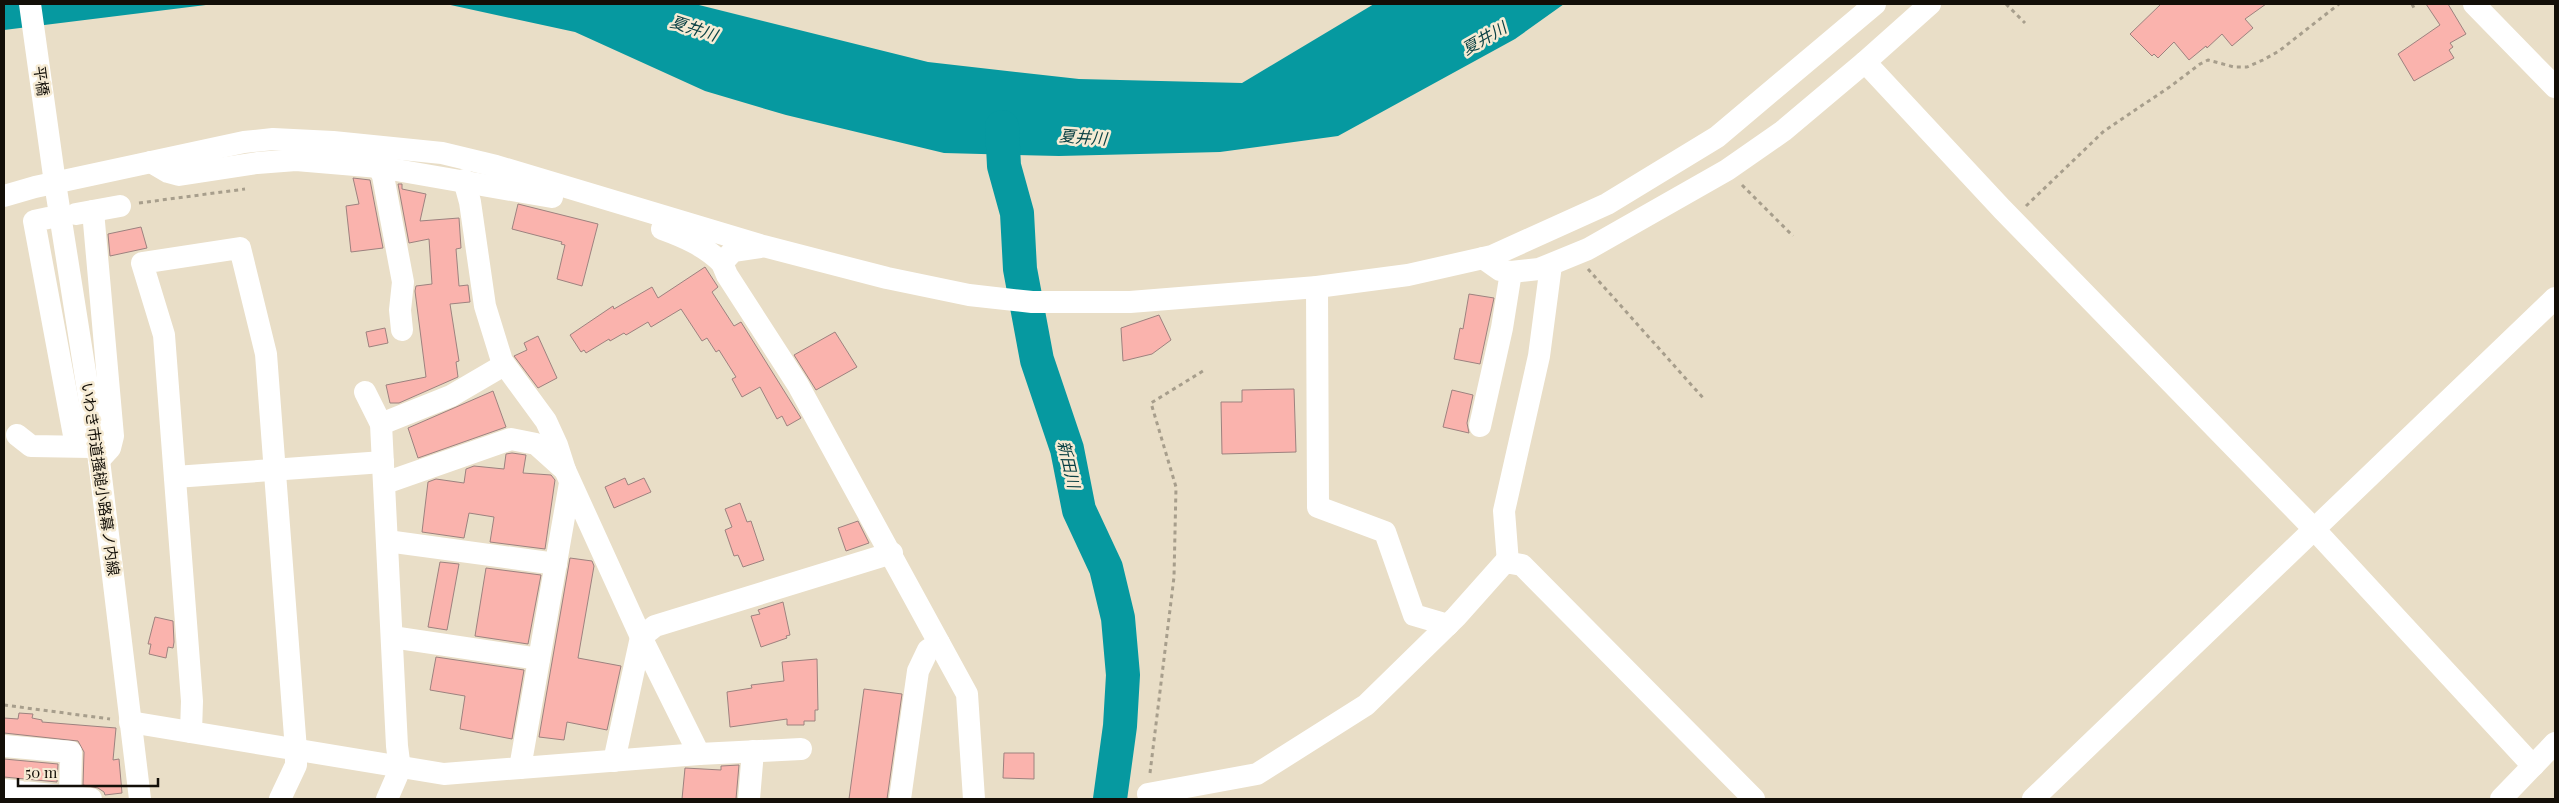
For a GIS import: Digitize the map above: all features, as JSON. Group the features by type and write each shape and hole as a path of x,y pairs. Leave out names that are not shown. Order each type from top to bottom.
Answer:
{"street":[{"name":"平橋","path":"30,4 52,159"},
{"path":"4,196 244,142 273,140 333,142 442,153 496,166 763,246 887,278 969,296 1032,302 1130,302 1317,288 1408,275 1492,256 1607,204 1718,137 1874,4"},
{"path":"1483,258 1500,270 1510,272 1561,261 1727,170 1783,131 1930,4"},
{"path":"2474,4 2555,87"},
{"path":"1865,62 2012,219 2314,529 2533,766"},
{"name":"いわき市道搔槌小路幕ノ内線","path":"52,159 140,799"},
{"path":"151,162 168,172 179,175 257,163 296,160 379,167 464,180 580,204 652,226 696,243 714,254 722,263 727,275 798,385 892,553 966,694 974,799"},
{"path":"379,167 383,176 403,282 400,310 402,330"},
{"path":"464,180 470,202 485,306 504,365 546,421 568,477 641,637 699,754"},
{"path":"17,435 31,446 91,451 110,448 113,436 85,212 120,206"},
{"path":"48,218 34,221 91,451"},
{"path":"722,263 733,252 763,246"},
{"path":"191,732 192,701 164,335 142,263 240,248 266,354 296,750 296,765 280,799"},
{"path":"1508,562 1504,511 1561,261"},
{"path":"1480,426 1502,328 1510,272"},
{"path":"1317,288 1318,507 1385,532 1414,615 1448,625"},
{"path":"2033,799 2555,298"},
{"path":"381,424 451,396 504,365"},
{"path":"365,392 381,424 397,746 400,768 386,799"},
{"path":"175,477 274,470 384,472 511,439 536,444 568,477"},
{"path":"520,768 556,564 568,477"},
{"path":"387,542 556,564"},
{"path":"614,761 641,637 655,626 892,553"},
{"path":"1148,794 1257,774 1366,705 1448,625 1505,562 1508,562 1522,566 1558,600 1754,799"},
{"path":"392,637 539,659"},
{"path":"900,799 918,671 928,650 938,643"},
{"path":"130,722 444,774 699,754 801,749"},
{"path":"2501,799 2555,743"},
{"path":"4,746 71,752 80,798 4,790"},
{"path":"749,799 753,751"}],"path":[{"path":"2006,4 2026,23"},
{"path":"2012,219 2104,131 2200,64 2208,60 2234,67 2247,67 2264,60 2280,51 2339,4"},
{"path":"2412,4 2414,8"},
{"path":"1727,170 1793,236"},
{"path":"120,206 245,189"},
{"path":"1561,261 1585,266 1704,399"},
{"path":"1148,794 1174,577 1176,487 1151,403 1203,370"},
{"path":"4,705 130,722"}],"water":[{"path":"4,4 214,4 4,30"},
{"name":"夏井川","path":"446,4 695,4 928,62 1079,79 1242,83 1374,4 1564,4 1515,39 1338,136 1220,152 1059,156 944,153 786,115 705,91 575,32"}],"building":[{"path":"2161,4 2266,4 2245,19 2253,28 2232,46 2222,34 2207,48 2206,46 2189,60 2174,42 2158,58 2154,54 2152,56 2130,34"},
{"path":"2426,4 2448,4 2466,34 2450,43 2453,47 2449,50 2454,58 2414,81 2398,54 2440,25"},
{"path":"353,178 370,180 383,248 351,252 346,206 359,204"},
{"path":"398,184 402,184 402,189 426,194 420,221 459,218 461,248 456,249 459,286 468,285 470,302 450,304 459,361 456,362 458,377 399,403 390,403 386,385 426,377 415,291 416,286 432,284 429,239 409,243"},
{"path":"518,204 598,224 582,286 557,279 565,245 561,244 562,242 512,229"},
{"path":"141,227 147,248 110,256 108,234"},
{"path":"705,267 718,287 712,292 734,326 741,322 801,418 787,426 782,416 777,419 760,387 742,397 732,379 736,377 719,350 716,352 707,338 702,341 681,309 651,327 648,322 626,335 624,333 610,341 609,339 586,353 584,350 581,352 570,335 613,306 614,309 652,287 658,298"},
{"path":"1469,294 1494,298 1480,364 1454,359 1460,328 1463,329"},
{"path":"1159,315 1171,340 1152,354 1123,361 1121,328"},
{"path":"385,328 388,343 369,347 366,332"},
{"path":"835,332 857,367 816,390 794,355"},
{"path":"538,336 557,378 538,388 514,356 527,350 524,343"},
{"path":"1294,389 1296,452 1222,454 1221,402 1242,402 1242,390"},
{"path":"1452,390 1473,395 1467,423 1469,433 1443,427"},
{"path":"493,391 506,427 418,458 408,428"},
{"path":"506,454 526,455 523,473 551,475 555,480 545,549 490,542 494,517 469,513 464,538 422,532 428,482 436,479 464,483 466,469 474,466 504,469"},
{"path":"625,478 628,485 644,478 651,492 614,508 605,487"},
{"path":"740,503 747,522 751,521 764,560 743,567 738,555 734,556 725,530 732,527 725,509"},
{"path":"858,521 869,543 846,551 838,528"},
{"path":"570,558 592,561 594,566 578,658 621,666 607,730 567,722 564,740 539,737"},
{"path":"440,562 459,564 447,630 428,627"},
{"path":"486,568 541,575 528,644 475,636"},
{"path":"783,602 790,635 786,636 787,638 761,647 751,616 760,614 758,610"},
{"path":"155,617 173,621 173,648 168,647 166,658 149,654 151,644 148,644"},
{"path":"436,657 524,670 512,739 460,729 465,696 430,690"},
{"path":"817,659 818,710 815,710 815,721 804,721 804,725 787,725 787,719 730,727 727,692 752,688 751,685 784,681 782,662"},
{"path":"864,689 902,694 887,799 849,799"},
{"path":"19,713 33,714 32,718 42,720 42,722 116,728 113,760 119,759 122,793 105,795 98,788 83,785 84,752 78,741 4,733 4,718 18,719"},
{"path":"1004,753 1034,753 1034,779 1003,778"},
{"path":"4,759 58,764 57,782 4,777"},
{"path":"739,765 736,799 682,799 685,768 721,770 721,766"}],"waterway":[{"name":"新田川","path":"1002,127 1004,166 1017,213 1020,269 1037,360 1067,449 1079,510 1106,568 1118,618 1123,675 1120,726 1110,799"}]}
